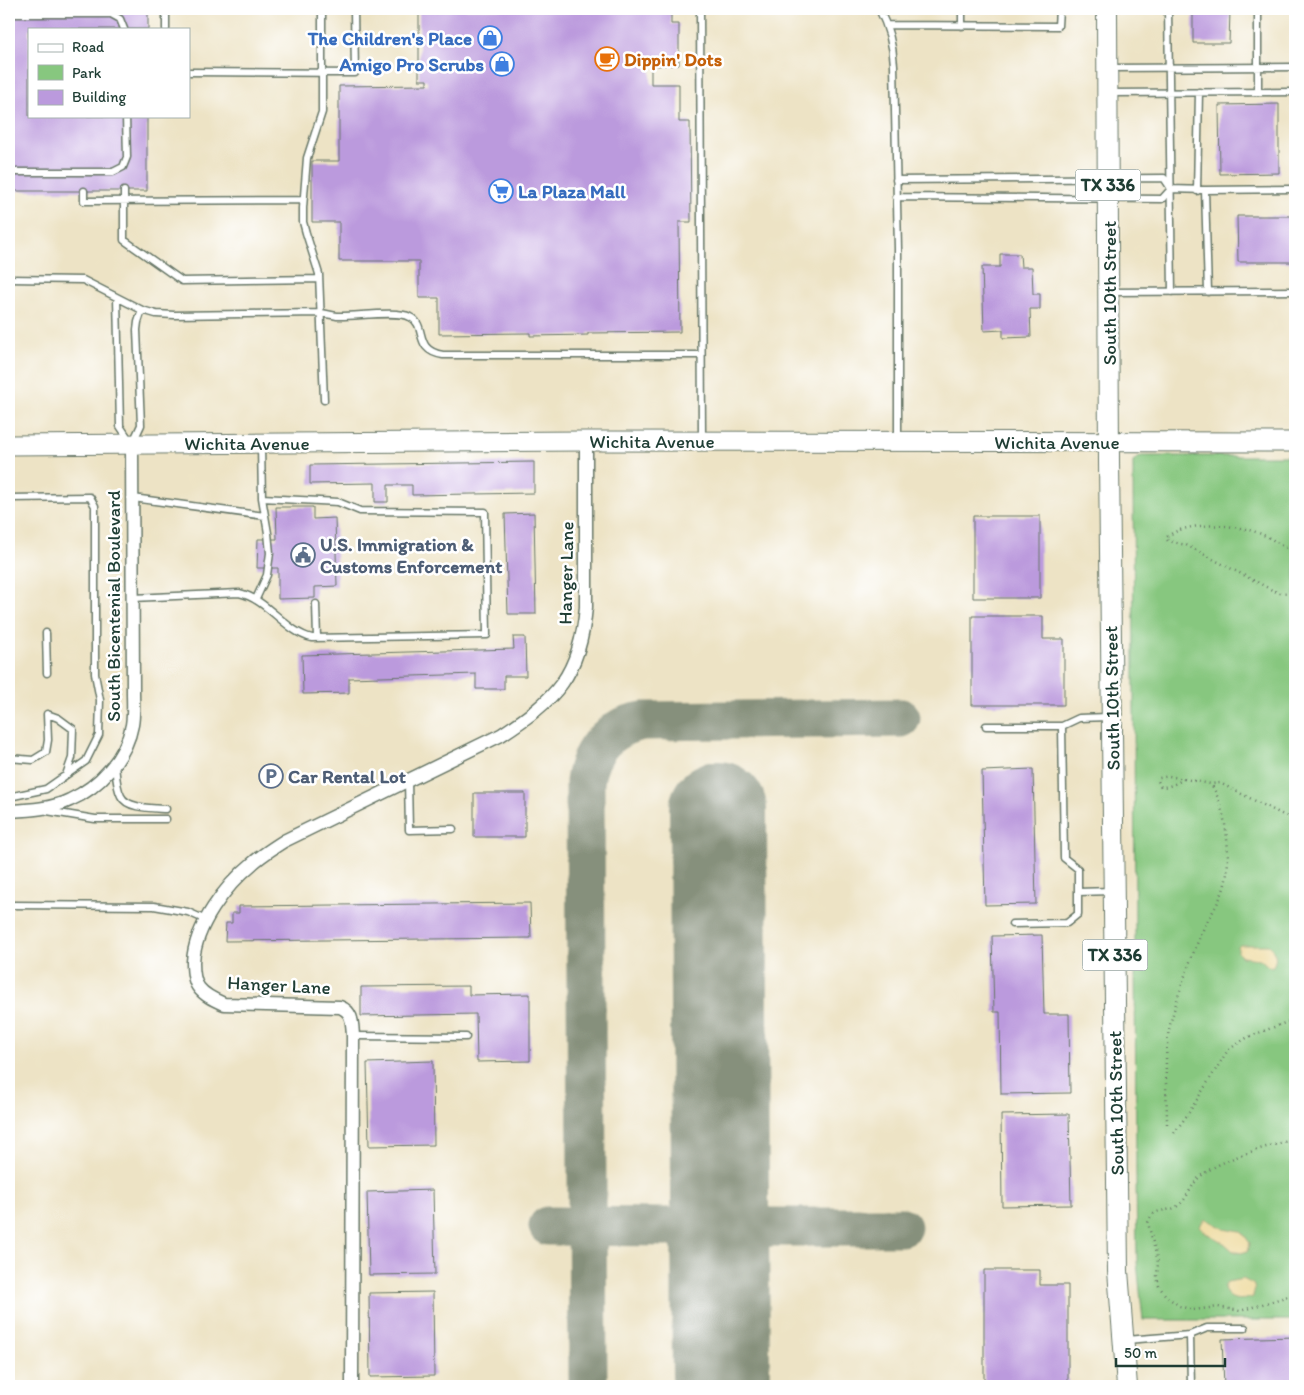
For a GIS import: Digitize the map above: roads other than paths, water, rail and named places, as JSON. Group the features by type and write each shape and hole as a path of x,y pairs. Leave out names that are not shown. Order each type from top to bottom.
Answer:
{"main road":[{"name":"South 10th Street","path":"1107,9 1109,442 1118,1271 1126,1377"},
{"name":"Wichita Avenue","path":"9,445 586,441 1295,442"}],"street":[{"name":"Hanger Lane","path":"352,1386 353,1036 351,1016 345,1008 340,1007 224,1004 209,996 198,987 193,970 194,951 199,932 222,894 246,870 284,841 501,736 531,716 555,694 574,664 584,633 586,607 586,441"},
{"name":"South Bicentenial Boulevard","path":"9,811 55,805 70,800 96,783 115,763 123,750 132,725 132,444"},
{"path":"1118,1386 1126,1377"}],"lane":[{"path":"166,9 166,28"},
{"path":"322,9 322,112 307,158 303,222 319,279 324,400"},
{"path":"190,72 355,73 354,9"},
{"path":"700,9 702,441"},
{"path":"880,9 887,25 894,65 898,442"},
{"path":"962,9 962,26"},
{"path":"887,25 1058,26 1059,9"},
{"path":"1168,9 1172,292"},
{"path":"1258,11 1258,92"},
{"path":"9,14 111,14 120,19 124,28"},
{"path":"1108,68 1169,66 1295,67"},
{"path":"1108,93 1170,91 1295,92"},
{"path":"1197,191 1199,92"},
{"path":"9,172 113,172 122,167 127,157 126,118"},
{"path":"896,197 1108,189 1164,178 1171,189"},
{"path":"896,180 1108,189 1162,199 1171,189"},
{"path":"1171,189 1197,191 1295,189"},
{"path":"1205,190 1208,292"},
{"path":"84,191 84,201 303,200"},
{"path":"124,191 124,240 182,281 319,279"},
{"path":"9,279 83,280 142,310 156,314 321,312 337,316 402,314 417,323 424,345 435,354 443,355 701,355"},
{"path":"1109,292 1295,291"},
{"path":"117,298 120,426 132,444"},
{"path":"132,444 140,426 137,330 142,310"},
{"path":"256,599 267,575 270,553 262,498 261,443"},
{"path":"9,498 90,497 95,506 95,674 100,700 99,735 86,761 46,789 9,797"},
{"path":"133,498 265,516"},
{"path":"133,598 239,593 256,599 298,633 317,638 487,635 485,512 360,511 338,502 262,498"},
{"path":"316,604 317,638"},
{"path":"46,633 46,673"},
{"path":"9,758 32,760 46,752 48,740 47,714 58,718 73,729 72,758 66,776"},
{"path":"986,726 1062,726 1078,718 1112,717"},
{"path":"1012,924 1067,923 1078,914 1078,869 1064,858 1062,726"},
{"path":"115,763 120,796 125,802 166,809"},
{"path":"408,780 408,830 453,829"},
{"path":"31,809 95,819 166,819"},
{"path":"1078,892 1114,891"},
{"path":"9,905 154,906 188,912 206,920"},
{"path":"353,1036 466,1037"},
{"path":"1123,1340 1190,1335 1207,1328 1245,1328"},
{"path":"1190,1335 1192,1386"}],"place":[{"name":"The Children's Place","path":"490,38"},
{"name":"Dippin' Dots","path":"607,59"},
{"name":"Amigo Pro Scrubs","path":"502,64"},
{"name":"La Plaza Mall","path":"501,191"},
{"name":"U.S. Immigration & Customs Enforcement","path":"303,555"},
{"name":"Car Rental Lot","path":"271,776"}]}
